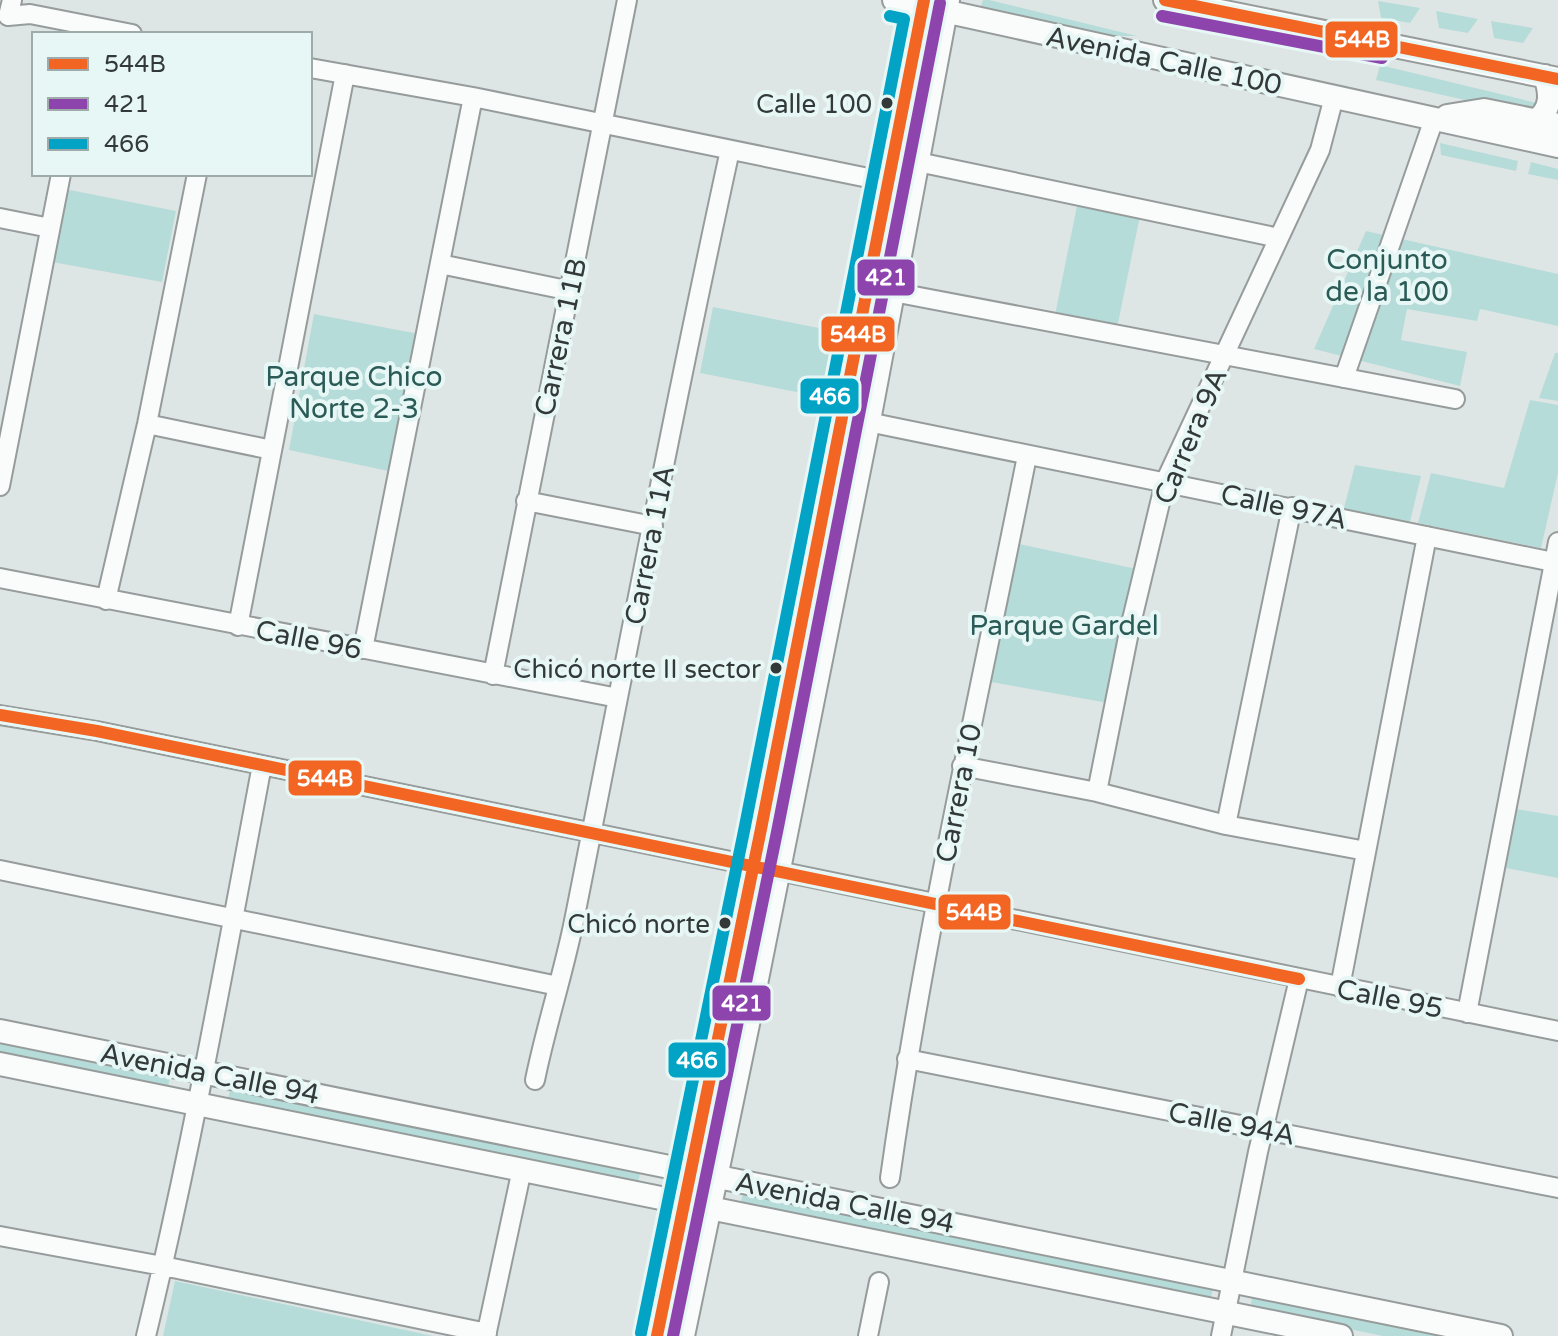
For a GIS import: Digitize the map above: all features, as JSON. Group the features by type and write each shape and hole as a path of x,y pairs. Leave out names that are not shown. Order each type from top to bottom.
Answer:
{"main road":[{"name":"Avenida Calle 100","path":"894,0 947,6 1434,119 1550,134"},
{"path":"1165,0 1554,80 1549,91 1550,134"},
{"path":"657,1336 923,3"},
{"path":"683,1336 868,422 947,6"},
{"name":"Avenida Calle 94","path":"0,1031 1501,1336"},
{"name":"Avenida Calle 94","path":"0,1064 1341,1336"}],"street":[{"name":"Carrera 11B","path":"493,675 627,0"},
{"path":"10,8 92,30 112,32"},
{"path":"312,68 473,97 888,182"},
{"path":"238,626 345,74"},
{"path":"363,649 473,97"},
{"name":"Carrera 9A","path":"1097,792 1129,632 1165,482 1326,136 1334,97"},
{"path":"1344,378 1434,119"},
{"name":"Carrera 11A","path":"535,1080 573,923 684,357 730,150"},
{"path":"918,162 1279,238"},
{"path":"0,486 61,176"},
{"path":"106,600 147,424 197,176"},
{"path":"0,218 50,228"},
{"path":"440,264 571,291"},
{"path":"893,292 1455,399"},
{"name":"Calle 97A","path":"868,422 1556,563"},
{"path":"147,424 272,450"},
{"name":"Carrera 10","path":"890,1178 907,1059 936,903 1027,456"},
{"path":"526,501 653,526"},
{"path":"1226,825 1292,507"},
{"path":"1340,987 1427,536"},
{"path":"1467,1013 1558,542"},
{"name":"Calle 96","path":"0,578 618,698"},
{"name":"Calle 95","path":"0,715 97,731 1558,1031"},
{"path":"146,1336 203,1072 262,765"},
{"path":"962,766 1097,792 1226,825 1366,851"},
{"path":"0,870 558,986"},
{"path":"1221,1336 1263,1130 1299,979"},
{"name":"Calle 94A","path":"907,1059 1558,1188"},
{"path":"0,1236 163,1266 486,1334 522,1169"},
{"path":"868,1336 879,1282"}],"green space":[{"path":"983,0 1137,36 1100,36 979,12"},
{"path":"1378,1 1420,8 1410,23 1381,18"},
{"path":"1436,11 1478,19 1468,33 1439,28"},
{"path":"1491,21 1533,28 1523,43 1494,38"},
{"path":"921,37 931,39 770,855 760,853"},
{"path":"1380,65 1541,104 1536,116 1376,80"},
{"path":"1440,143 1518,161 1516,171 1441,155"},
{"path":"1531,162 1558,169 1558,180 1528,174"},
{"path":"65,189 176,211 162,282 52,262"},
{"path":"1079,196 1142,206 1116,333 1054,320"},
{"name":"Conjunto de la 100","path":"1366,231 1558,274 1558,326 1480,309 1477,321 1407,309 1401,340 1467,352 1460,386 1314,349"},
{"path":"713,307 834,331 822,397 700,373"},
{"name":"Parque Chico Norte 2-3","path":"314,314 419,334 393,472 289,450"},
{"path":"1555,353 1558,353 1558,401 1539,398"},
{"path":"1530,400 1558,405 1558,473 1541,548 1418,523 1431,473 1504,488"},
{"path":"1355,465 1421,476 1409,526 1343,512"},
{"name":"Parque Gardel","path":"1019,544 1137,569 1108,703 991,682"},
{"path":"1516,809 1558,816 1558,878 1506,868"},
{"path":"753,886 765,888 713,1144 702,1142"},
{"path":"0,1038 171,1073 167,1092 0,1058"},
{"path":"231,1085 641,1169 637,1188 227,1104"},
{"path":"744,1188 1214,1283 1210,1302 740,1206"},
{"path":"686,1220 696,1222 672,1336 661,1336"},
{"path":"175,1281 433,1336 163,1336"},
{"path":"1253,1292 1470,1336 1383,1336 1250,1309"}],"transit line":[{"name":"544B","path":"657,1336 761,829 924,0"},
{"name":"544B","path":"1165,0 1558,79"},
{"name":"421","path":"673,1336 777,832 940,3"},
{"name":"466","path":"641,1333 745,826 904,19 890,16"},
{"name":"421","path":"1162,16 1382,58"},
{"name":"544B","path":"0,715 97,731 1299,979"}],"place":[{"name":"Calle 100","path":"887,103"},
{"name":"Chicó norte II sector","path":"776,668"},
{"name":"Chicó norte","path":"725,923"}]}
